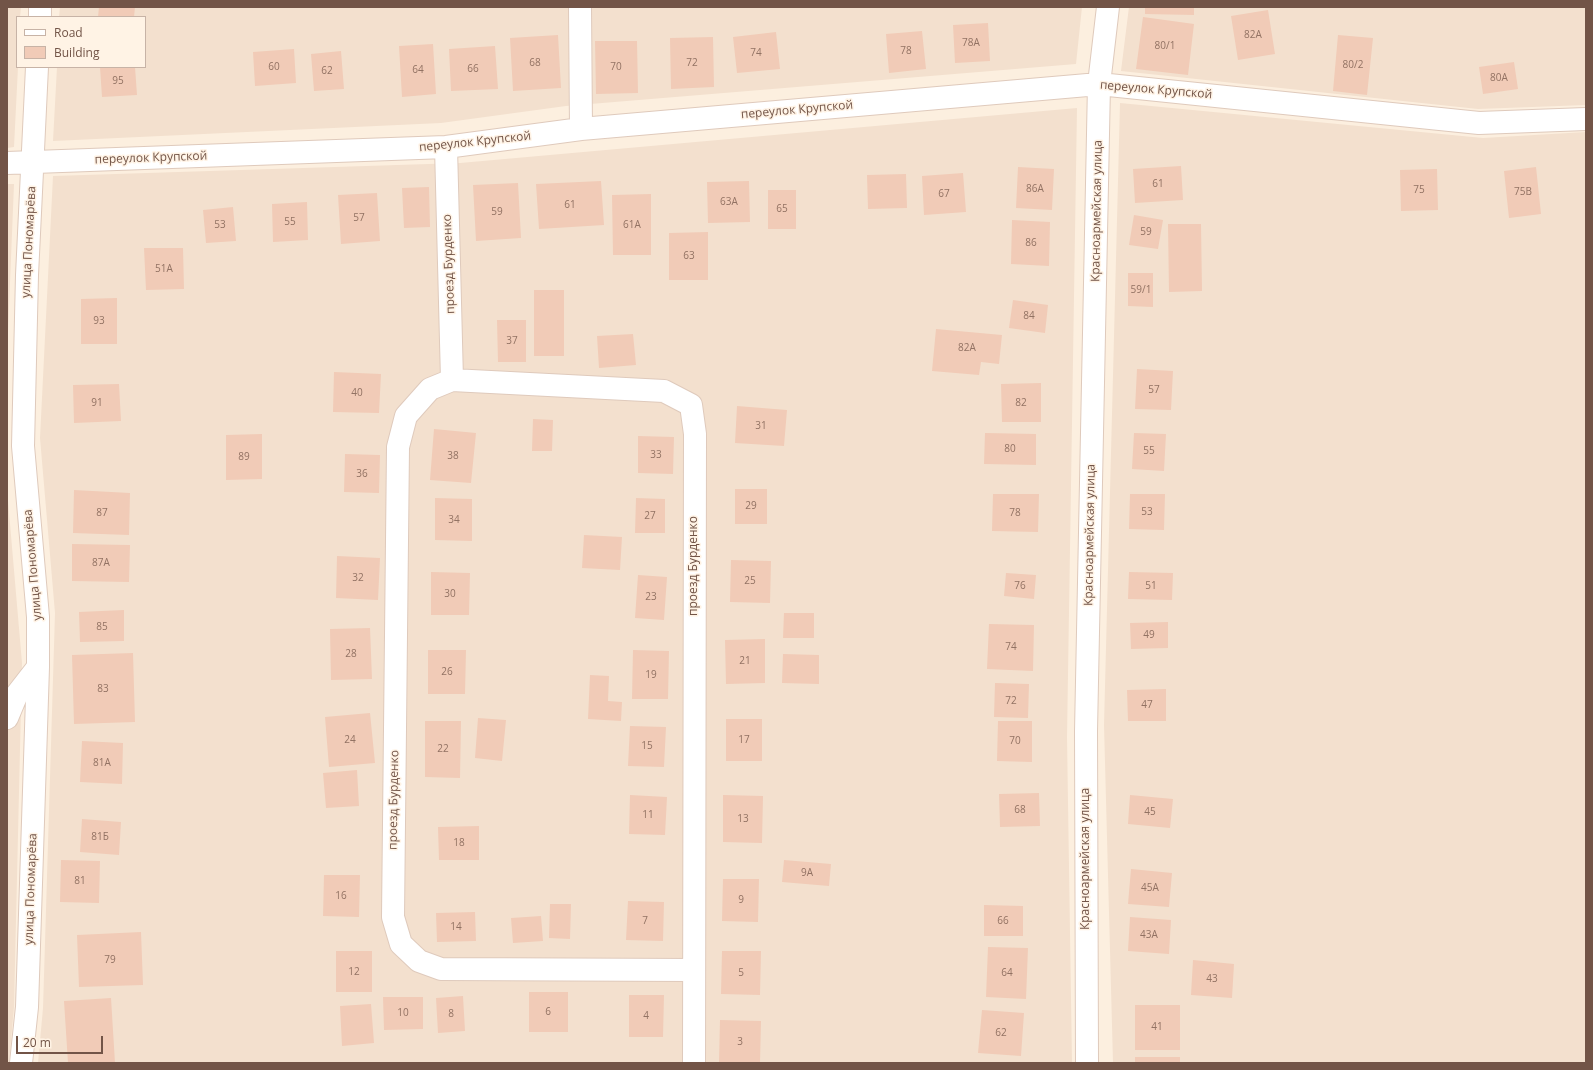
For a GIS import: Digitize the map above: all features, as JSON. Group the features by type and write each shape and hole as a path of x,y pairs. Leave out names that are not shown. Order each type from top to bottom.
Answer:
{"street":[{"path":"580,7 581,129"},
{"name":"Красноармейская улица","path":"1087,1063 1086,723 1099,84 1108,7"},
{"name":"улица Пономарёва","path":"21,1063 27,1007 38,667 38,617 23,446 27,275 37,68"},
{"name":"переулок Крупской","path":"7,164 446,147 581,129 1099,84 1480,123 1586,119"},
{"name":"проезд Бурденко","path":"446,147 452,380"},
{"name":"проезд Бурденко","path":"694,970 441,969 419,961 401,944 393,917 398,448 406,416 430,389 452,380 664,390 691,405 695,434 694,1063"},
{"path":"7,718 17,694 38,667"}],"shaded area":[{"path":"7,7 21,7 20,16 16,16 16,68 18,68 14,147 7,148"},
{"path":"60,7 1082,7 1076,64 566,106 441,123 53,141 57,68 146,68 146,16 59,16"},
{"path":"1129,7 1586,7 1586,105 1478,109 1121,71"},
{"path":"1120,103 1483,138 1586,132 1586,1063 1113,1063 1104,725"},
{"path":"1077,108 1067,737 1072,1063 38,1063 43,1008 55,613 40,438 53,176 460,163"},
{"path":"7,184 14,184 7,357"},
{"path":"7,489 22,663 14,1007 9,1063 7,1063"}],"building":[{"path":"99,7 135,7 134,16 98,16"},
{"path":"1145,7 1194,7 1194,15 1145,14"},
{"path":"1268,10 1275,54 1238,60 1231,16"},
{"path":"1143,17 1194,24 1188,75 1136,69"},
{"path":"988,23 990,61 955,63 953,25"},
{"path":"922,31 926,69 889,73 886,34"},
{"path":"776,32 780,69 737,73 733,37"},
{"path":"558,35 561,88 513,91 510,38"},
{"path":"1338,35 1373,38 1367,95 1333,91"},
{"path":"713,37 714,87 671,89 670,38"},
{"path":"595,41 637,41 638,93 596,94"},
{"path":"433,44 436,94 402,97 399,46"},
{"path":"495,46 498,89 451,91 449,49"},
{"path":"294,49 296,83 255,86 253,52"},
{"path":"341,51 344,89 314,91 311,54"},
{"path":"1514,62 1518,89 1483,94 1479,67"},
{"path":"100,68 135,68 137,95 102,97"},
{"path":"1181,166 1183,200 1135,203 1133,169"},
{"path":"1018,167 1054,169 1052,210 1016,208"},
{"path":"1536,167 1541,214 1509,218 1504,171"},
{"path":"1437,169 1438,210 1401,211 1400,170"},
{"path":"963,173 966,212 924,215 922,176"},
{"path":"906,174 907,208 868,209 867,175"},
{"path":"601,181 604,225 539,229 536,184"},
{"path":"749,181 750,222 708,223 707,182"},
{"path":"518,183 521,238 476,241 473,185"},
{"path":"429,187 430,227 404,228 402,188"},
{"path":"768,190 796,190 796,229 768,229"},
{"path":"377,193 380,241 341,244 338,195"},
{"path":"651,194 651,255 613,255 612,195"},
{"path":"307,202 308,240 273,242 272,204"},
{"path":"233,207 236,241 206,243 203,210"},
{"path":"1134,215 1163,220 1158,249 1129,245"},
{"path":"1012,220 1050,222 1049,266 1011,264"},
{"path":"1168,224 1201,224 1202,291 1169,292"},
{"path":"708,232 708,280 669,280 669,233"},
{"path":"144,248 183,248 184,289 146,290"},
{"path":"1128,273 1153,273 1153,307 1128,306"},
{"path":"534,290 564,290 564,356 534,356"},
{"path":"117,298 117,344 81,344 81,299"},
{"path":"1013,300 1048,305 1045,333 1009,328"},
{"path":"497,320 526,320 526,362 498,362"},
{"path":"936,329 1002,335 999,364 981,362 979,375 932,371"},
{"path":"633,334 636,365 599,368 597,336"},
{"path":"1137,369 1173,371 1171,410 1135,409"},
{"path":"334,372 381,374 379,413 333,412"},
{"path":"1041,383 1041,422 1002,422 1001,384"},
{"path":"119,384 121,421 74,423 73,385"},
{"path":"737,406 787,410 784,446 735,443"},
{"path":"533,419 553,420 552,451 532,451"},
{"path":"434,429 476,433 471,483 430,480"},
{"path":"985,433 1036,434 1036,465 984,464"},
{"path":"1134,433 1166,434 1164,471 1132,469"},
{"path":"262,434 262,479 226,480 226,435"},
{"path":"638,436 674,437 673,474 638,473"},
{"path":"345,454 380,455 379,493 344,492"},
{"path":"735,489 767,489 767,524 735,524"},
{"path":"74,490 130,493 129,535 73,533"},
{"path":"993,494 1039,494 1038,532 992,531"},
{"path":"1130,494 1165,494 1164,530 1129,529"},
{"path":"435,498 472,499 472,541 435,540"},
{"path":"636,498 665,499 665,533 635,533"},
{"path":"584,535 622,537 620,570 582,568"},
{"path":"72,544 130,545 129,582 72,581"},
{"path":"337,556 380,558 378,600 336,598"},
{"path":"731,560 771,561 770,603 730,602"},
{"path":"431,572 470,573 469,615 431,615"},
{"path":"1129,572 1173,573 1172,600 1128,599"},
{"path":"1006,573 1036,575 1034,599 1004,596"},
{"path":"638,575 667,577 664,620 635,618"},
{"path":"124,610 124,641 80,642 79,612"},
{"path":"784,613 814,613 814,638 783,638"},
{"path":"1168,622 1168,648 1131,649 1130,623"},
{"path":"989,624 1034,625 1033,671 987,669"},
{"path":"370,628 372,679 331,680 330,629"},
{"path":"765,639 765,683 726,684 725,640"},
{"path":"428,650 466,650 465,694 428,694"},
{"path":"633,650 669,651 668,699 632,699"},
{"path":"133,653 135,722 74,724 72,655"},
{"path":"783,654 819,655 819,684 782,683"},
{"path":"590,675 609,676 608,701 622,702 621,721 588,719"},
{"path":"995,683 1029,684 1028,718 994,717"},
{"path":"1166,689 1166,721 1128,721 1127,690"},
{"path":"370,713 375,763 329,767 325,717"},
{"path":"478,718 506,720 502,761 475,758"},
{"path":"726,719 762,719 762,761 726,761"},
{"path":"425,721 461,721 460,778 425,777"},
{"path":"998,721 1032,721 1032,762 997,761"},
{"path":"630,726 666,727 664,767 628,766"},
{"path":"82,741 123,743 122,784 80,782"},
{"path":"357,770 359,806 326,808 323,773"},
{"path":"1039,793 1040,826 1000,827 999,794"},
{"path":"630,795 667,797 665,835 629,834"},
{"path":"723,795 763,796 762,843 723,842"},
{"path":"1130,795 1173,799 1170,828 1128,824"},
{"path":"82,819 121,822 119,855 80,852"},
{"path":"479,826 479,860 439,860 438,827"},
{"path":"61,860 100,861 99,903 60,902"},
{"path":"784,860 831,864 829,886 782,882"},
{"path":"1131,869 1172,873 1169,907 1128,904"},
{"path":"324,875 360,875 359,917 323,916"},
{"path":"723,879 759,879 758,922 722,921"},
{"path":"628,901 664,902 663,941 626,940"},
{"path":"550,904 571,904 570,939 549,938"},
{"path":"984,905 1023,906 1023,936 984,936"},
{"path":"475,912 476,941 437,942 436,913"},
{"path":"541,916 543,941 513,943 511,918"},
{"path":"1130,917 1171,920 1169,954 1128,951"},
{"path":"141,932 143,985 79,987 77,935"},
{"path":"988,947 1028,948 1026,999 986,997"},
{"path":"336,951 372,951 372,992 336,992"},
{"path":"722,951 761,951 760,995 721,994"},
{"path":"1193,960 1234,964 1232,998 1191,995"},
{"path":"529,992 568,992 568,1032 529,1032"},
{"path":"629,995 664,995 663,1037 629,1037"},
{"path":"463,996 465,1031 438,1033 436,998"},
{"path":"383,997 423,997 423,1029 384,1030"},
{"path":"111,998 115,1063 68,1063 64,1001"},
{"path":"371,1004 374,1043 342,1046 340,1006"},
{"path":"1135,1005 1180,1005 1180,1050 1135,1050"},
{"path":"982,1010 1024,1013 1021,1056 978,1053"},
{"path":"720,1020 761,1021 760,1063 719,1063"},
{"path":"1135,1057 1180,1057 1180,1063 1135,1063"}]}
